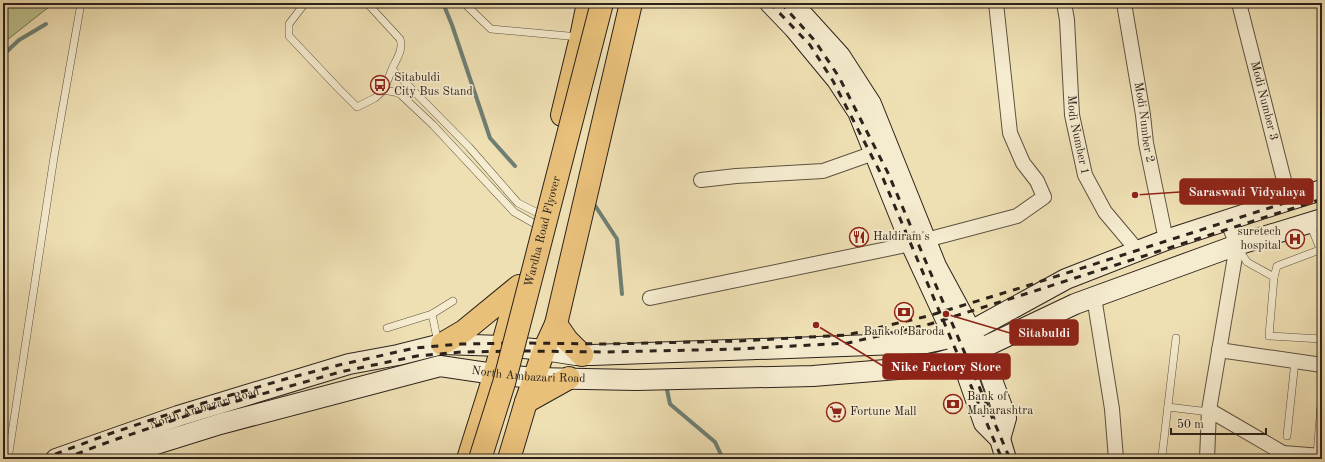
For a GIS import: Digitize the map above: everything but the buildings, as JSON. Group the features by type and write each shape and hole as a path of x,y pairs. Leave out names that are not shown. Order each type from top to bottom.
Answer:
{"main road":[{"path":"468,459 519,286 581,37 588,3"},
{"name":"Wardha Road Flyover","path":"480,459 504,383 602,3"},
{"name":"Wardha Road Flyover","path":"494,459 509,412 614,3"},
{"path":"509,459 534,378 544,350 556,324 631,3"},
{"path":"770,3 794,28 837,80 858,112 874,153 962,334 980,349 1006,418 1000,439"},
{"path":"792,3 840,56 871,104 918,242"},
{"name":"North Ambazari Road","path":"56,459 178,416 349,364 398,355 441,344 502,346 582,355 926,343 962,334 1066,279 1137,250 1322,190"},
{"name":"North Ambazari Road","path":"108,459 220,424 439,366 534,378 636,380 813,376 922,366 961,356 980,349 1075,304 1094,297 1237,246 1316,221"},
{"path":"441,344 464,331 519,286"},
{"path":"556,324 567,340 582,355"},
{"path":"962,334 961,356 984,423 1000,439 1006,459"},
{"path":"526,402 569,378"},
{"path":"178,416 185,435"}],"street":[{"path":"650,298 918,242 1017,216 1044,197 1037,182 1023,163 1010,133 996,3"},
{"name":"Modi Number 1","path":"1064,3 1067,20 1072,114 1085,175 1105,212 1137,250"},
{"name":"Modi Number 2","path":"1124,3 1146,143 1166,240"},
{"name":"Modi Number 3","path":"1239,3 1289,200"},
{"path":"701,180 736,176 823,171 874,153"},
{"path":"1207,459 1209,411 1237,246 1227,220"},
{"path":"1094,297 1112,409 1116,459"},
{"path":"1219,350 1322,365"},
{"path":"1209,411 1283,453 1319,455"}],"lane":[{"path":"8,459 54,157 81,3"},
{"path":"305,3 289,24 288,36 357,107 375,98 384,90 401,50 402,44 400,39 367,3"},
{"path":"467,6 491,29 581,37"},
{"path":"392,69 469,147 518,203 536,219"},
{"path":"384,90 399,92 433,125 514,212 536,219"},
{"path":"1316,221 1321,249 1277,266 1274,276 1270,336 1322,339"},
{"path":"1237,246 1247,262 1274,276"},
{"path":"387,328 432,314 453,301"},
{"path":"432,314 441,344"},
{"path":"1162,456 1176,338"},
{"path":"1287,436 1295,361"},
{"path":"1319,455 1322,392"},
{"path":"1168,407 1209,411"}],"green space":[{"path":"3,3 54,3 3,43"}],"waterway":[{"path":"443,3 452,25 490,138 515,166"},
{"path":"3,55 19,40 46,24"},
{"path":"594,204 617,239 622,294"},
{"path":"666,385 670,404 715,442 723,459"}],"railway":[{"path":"770,3 810,45 833,81 882,176 1002,459"},
{"path":"781,3 815,41 839,77 888,173 1010,459"},
{"path":"42,459 109,434 193,406 289,378 415,348 461,344 607,344 738,341 847,335 928,316 1322,191"},
{"path":"63,459 111,441 195,413 340,372 417,356 462,352 607,352 738,349 848,343 930,324 1322,199"}],"place":[{"name":"Sitabuldi City Bus Stand","path":"380,85"},
{"name":"Saraswati Vidyalaya","path":"1135,195"},
{"name":"Haldiram's","path":"859,237"},
{"name":"suretech hospital","path":"1295,239"},
{"name":"Bank of Baroda","path":"904,312"},
{"name":"Sitabuldi","path":"946,314"},
{"name":"Nike Factory Store","path":"816,325"},
{"name":"Bank of Maharashtra","path":"953,404"},
{"name":"Fortune Mall","path":"836,412"}]}
